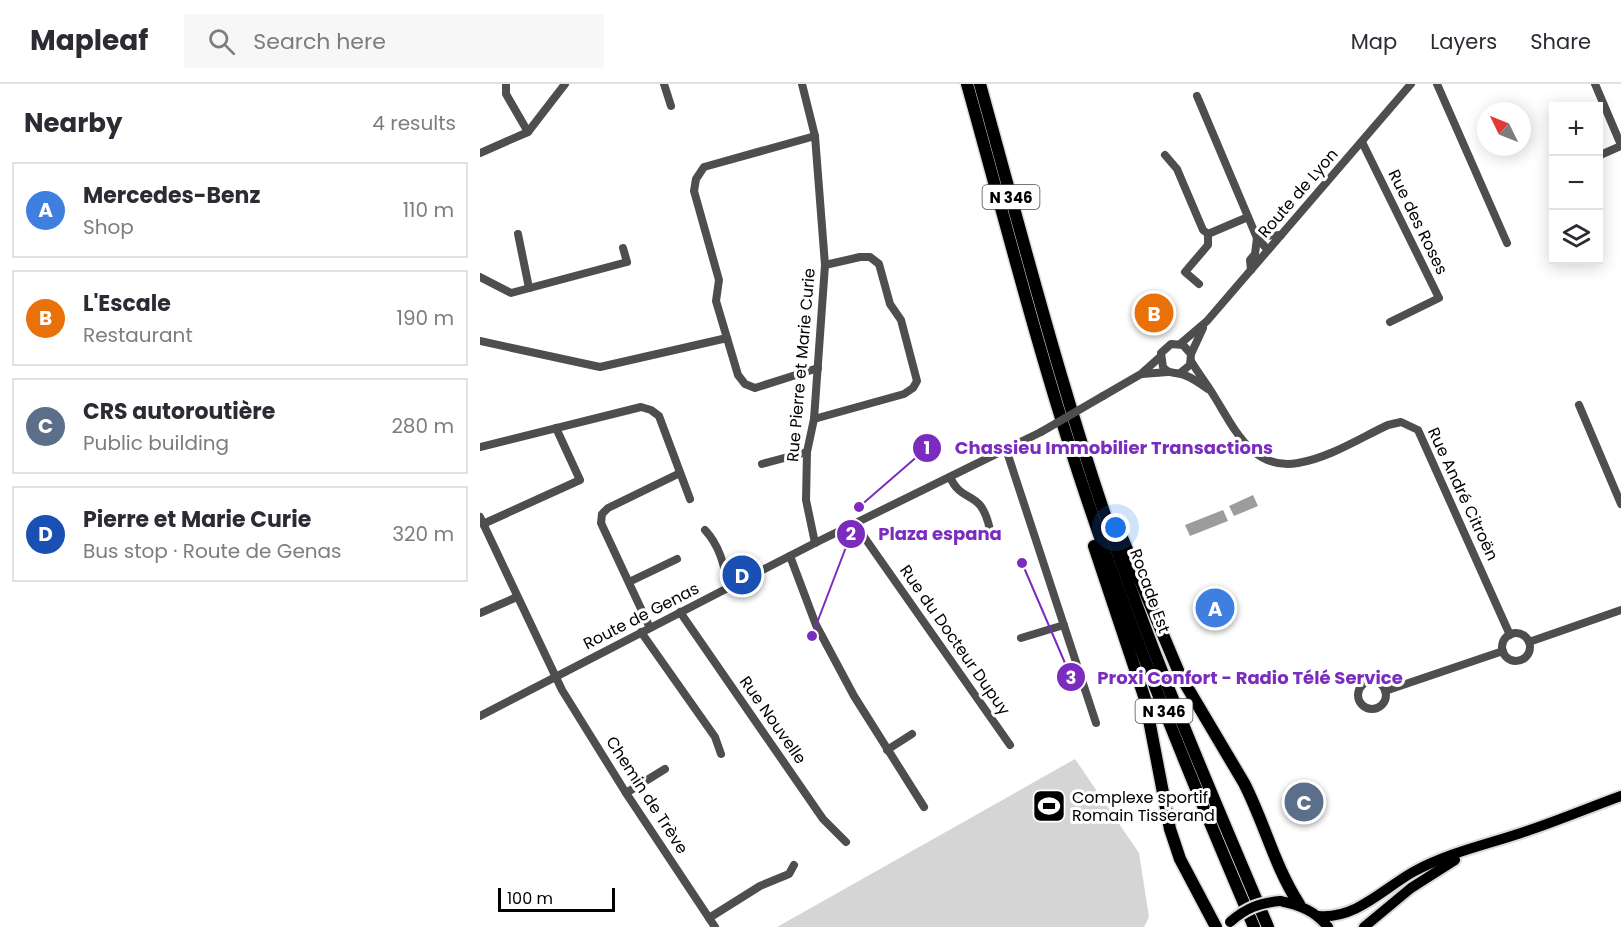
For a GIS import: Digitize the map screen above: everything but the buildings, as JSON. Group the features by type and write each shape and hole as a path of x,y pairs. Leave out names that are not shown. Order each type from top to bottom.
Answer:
{"highway":[{"name":"Rocade Est","path":"967,84 1056,402 1084,491 1147,668 1254,927"},
{"name":"Rocade Est","path":"980,84 1090,467 1154,652 1268,927"},
{"path":"1090,467 1099,476 1171,657 1255,803 1280,873 1299,904"},
{"path":"1084,491 1080,500 1145,699 1170,829 1180,859 1216,927"}],"main road":[{"path":"1319,916 1342,914 1371,901 1413,873 1456,852 1487,844 1621,796"},
{"path":"1364,927 1428,877 1487,844"},
{"path":"1228,924 1244,910 1262,902 1280,901 1299,904 1319,916 1328,927"}],"street":[{"path":"506,84 506,94 528,132"},
{"path":"480,153 528,132 565,84"},
{"path":"664,84 671,106"},
{"name":"Rue Pierre et Marie Curie","path":"802,84 815,136 825,265 814,419 807,452 806,500 815,543"},
{"name":"Route de Lyon","path":"1180,344 1207,321 1411,84"},
{"path":"1437,84 1507,243"},
{"path":"1595,84 1621,146 1603,154"},
{"path":"1197,96 1256,235 1268,250"},
{"path":"815,136 704,167 696,179 694,191 719,280 716,301 738,375 745,384 755,388 818,368"},
{"name":"Rue des Roses","path":"1362,142 1439,298 1390,322"},
{"path":"1165,154 1174,163 1203,230 1208,234"},
{"path":"1208,234 1248,217"},
{"path":"518,234 529,288"},
{"path":"1199,284 1185,272 1208,245 1208,234"},
{"path":"1256,235 1281,235"},
{"path":"1251,270 1250,260 1255,254 1256,235"},
{"path":"480,277 511,293 627,262 623,248"},
{"path":"814,419 904,394 913,388 917,381 902,320 891,304 879,264 870,257 860,257 825,265"},
{"name":"Route de Lyon","path":"1191,358 1207,321"},
{"path":"480,341 600,367 727,338"},
{"path":"1096,723 1006,449 1041,432 1141,374 1160,357 1167,346 1180,344 1187,348 1191,358 1188,368 1180,373"},
{"path":"1160,357 1163,367 1168,372"},
{"name":"Rue André Citroën","path":"1191,358 1236,435 1258,455 1282,463 1297,464 1314,459 1388,425 1401,422 1418,430 1510,635"},
{"path":"1141,374 1180,373 1212,392"},
{"path":"1579,405 1621,504"},
{"path":"480,447 641,407 651,410 663,425 690,499"},
{"path":"482,520 580,480 556,428"},
{"name":"Route de Genas","path":"480,716 815,543 1006,449"},
{"path":"762,464 807,452"},
{"path":"650,628 601,523 602,514 608,508 680,473"},
{"path":"950,477 956,489 978,500 987,514 990,530"},
{"name":"Chemin de Trève","path":"482,520 555,677 626,793 715,927"},
{"name":"Rue du Docteur Dupuy","path":"855,524 1010,745"},
{"path":"705,530 722,556 729,587"},
{"path":"790,556 816,625 887,750 924,807"},
{"path":"628,582 676,560"},
{"path":"480,613 517,597"},
{"path":"1529,642 1621,610"},
{"name":"Rue Nouvelle","path":"680,612 823,819 846,842"},
{"path":"1022,638 1064,625"},
{"path":"641,632 715,737 721,754"},
{"path":"1519,634 1529,642 1528,654 1520,661 1510,660 1503,651 1504,640 1510,635 1519,634"},
{"path":"1385,691 1503,651"},
{"path":"887,750 912,734"},
{"path":"626,793 665,769"},
{"path":"709,918 760,886 789,874 794,864"}],"shaded area":[{"path":"1253,495 1258,506 1234,516 1229,506"},
{"path":"1223,510 1228,521 1190,536 1185,525"},
{"name":"Complexe sportif Romain Tisserand","path":"1075,759 1139,853 1149,917 1144,927 777,927"}],"place":[{"name":"L'Escale","path":"1154,313"},
{"name":"Chassieu Immobilier Transactions","path":"859,507"},
{"name":"Proxi Confort - Radio Télé Service","path":"1022,563"},
{"name":"Pierre et Marie Curie","path":"742,575"},
{"name":"Mercedes-Benz","path":"1215,608"},
{"name":"Plaza espana","path":"812,636"},
{"name":"CRS autoroutière","path":"1304,802"},
{"name":"Complexe sportif Romain Tisserand","path":"1049,806"}]}
